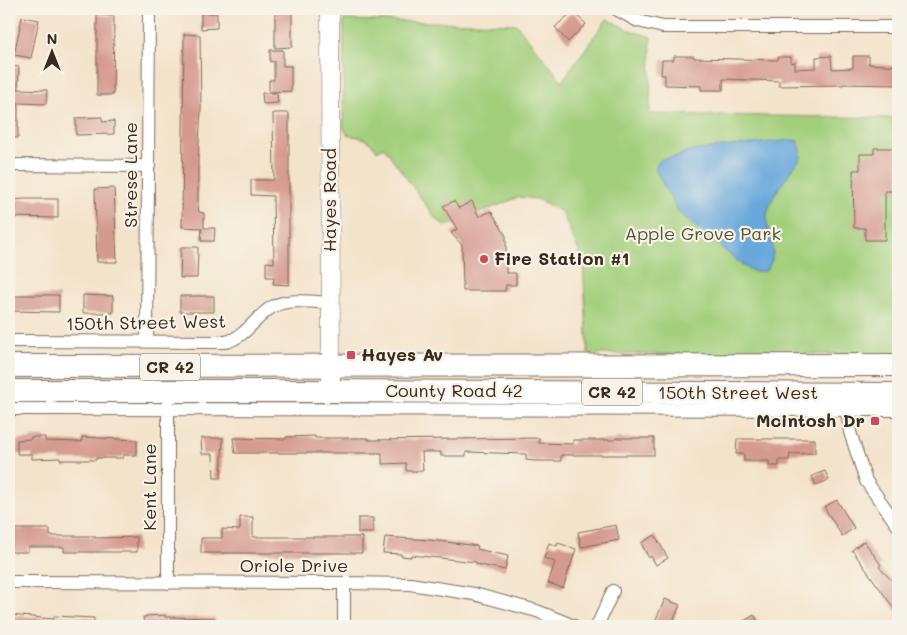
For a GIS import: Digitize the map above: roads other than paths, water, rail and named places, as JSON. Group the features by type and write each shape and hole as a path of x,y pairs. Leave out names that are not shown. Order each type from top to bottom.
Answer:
{"highway":[{"name":"County Road 42","path":"9,366 898,365"},
{"name":"County Road 42","path":"9,391 168,400 331,391 898,394"}],"street":[{"name":"Strese Lane","path":"147,341 149,9"},
{"name":"Hayes Road","path":"330,9 331,391"},
{"path":"616,9 638,22 664,27 898,27"},
{"path":"9,165 149,166"},
{"name":"150th Street West","path":"9,342 226,342 235,340 272,307 285,302 330,304"},
{"name":"150th Street West","path":"9,409 168,400 898,410"},
{"name":"Kent Lane","path":"168,400 168,583"},
{"path":"847,410 850,432 866,481 898,526"},
{"name":"Oriole Drive","path":"9,582 410,584 474,594 536,611 574,626"},
{"path":"344,583 344,626"},
{"path":"597,626 613,591"}],"water":[{"path":"798,141 801,157 776,193 768,210 767,218 773,255 766,271 755,272 745,267 678,212 655,168 662,159 679,156 685,152"}],"place":[{"name":"Fire Station #1","path":"484,259"},
{"name":"Hayes Av","path":"351,355"},
{"name":"Mcintosh Dr","path":"875,421"}],"park label":[{"name":"Apple Grove Park","path":"703,234"}]}
